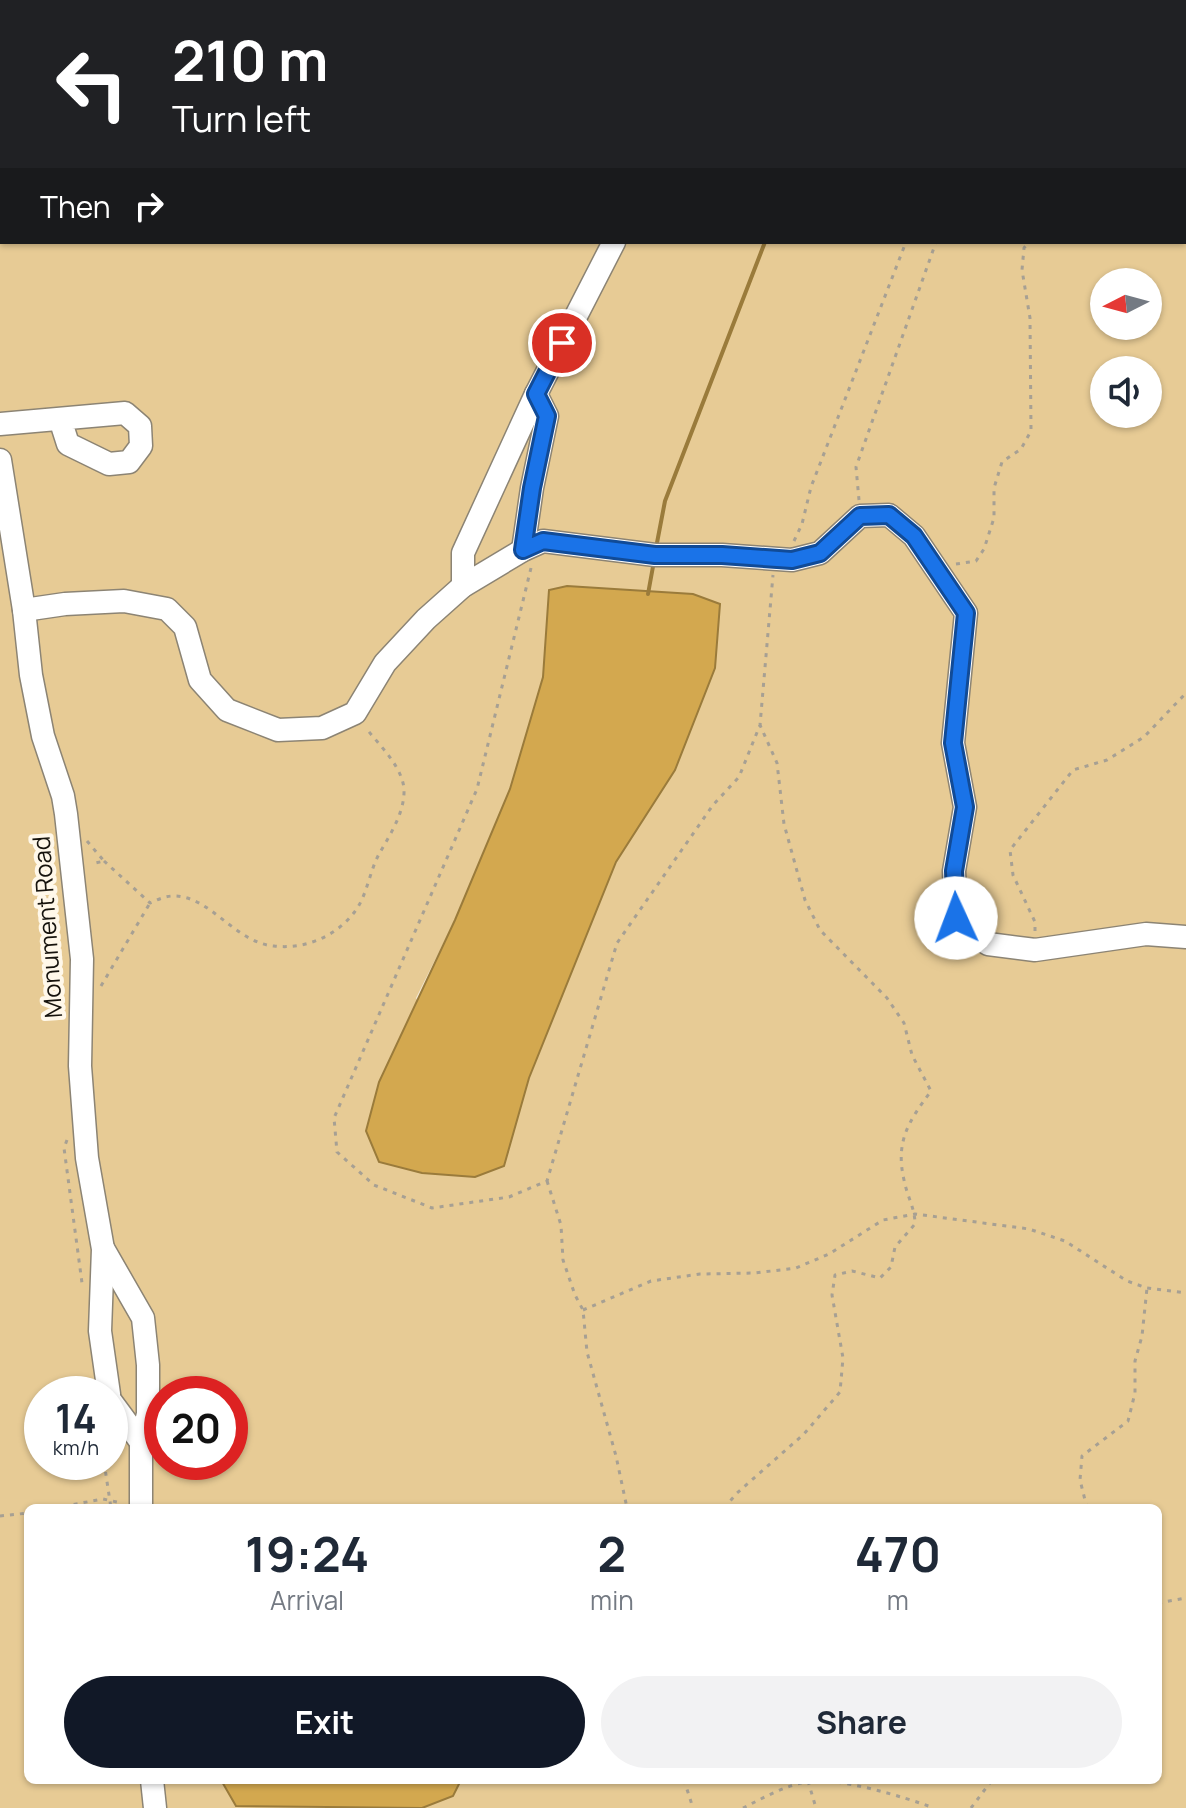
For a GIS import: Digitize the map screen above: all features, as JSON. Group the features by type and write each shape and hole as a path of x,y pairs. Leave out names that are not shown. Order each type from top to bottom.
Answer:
{"street":[{"path":"463,586 463,553 536,394 613,244"},
{"path":"523,550 547,416 536,394"},
{"path":"0,424 60,419"},
{"name":"Monument Road","path":"0,460 37,705 66,814 82,959 80,1066 87,1158 103,1249 100,1331 106,1376"},
{"path":"24,610 124,601 167,609 185,627 200,680 227,710 278,730 322,728 355,713 385,663 426,619 463,586 543,541 655,555 780,559 820,553 860,516 889,515 914,536 966,613 953,743 965,807 954,871 956,918 988,944 1035,950 1146,934 1186,937"},
{"path":"103,1249 143,1318 148,1365 148,1414 141,1442 141,1503"},
{"path":"128,1424 141,1442"},
{"path":"152,1784 155,1808"}],"path":[{"path":"626,1504 587,1352 583,1310 563,1260 561,1225 547,1181 617,943 713,805 739,777 760,725 780,559 802,524 816,473 905,244"},
{"path":"860,516 856,467 935,244"},
{"path":"938,572 957,564 976,561 984,549 994,518 994,488 1002,462 1021,449 1031,431 1030,318 1022,270 1024,248 1027,244"},
{"path":"523,550 531,567 477,789 334,1118 337,1152 374,1185 432,1208 509,1197 547,1181"},
{"path":"1035,950 1035,922 1013,875 1010,850 1073,770 1107,760 1144,737 1186,693"},
{"path":"97,993 150,903 170,896 187,897 250,941 274,946 311,943 334,932 358,907 374,865 400,814 404,788 397,768 355,713"},
{"path":"727,1504 804,1434 840,1392 843,1358 832,1295 835,1275 852,1271 880,1278 891,1267 895,1247 915,1224 915,1214 903,1179 902,1137 931,1091 912,1055 904,1023 887,998 820,930 805,900 784,824 777,763 760,725"},
{"path":"104,861 150,903"},
{"path":"70,1132 64,1148 83,1292"},
{"path":"583,1310 651,1281 700,1274 755,1273 796,1268 829,1254 883,1220 915,1214 1029,1229 1065,1241 1127,1281 1147,1288 1186,1293"},
{"path":"1086,1504 1080,1480 1082,1456 1128,1421 1135,1393 1135,1361 1142,1336 1147,1288"},
{"path":"107,1480 110,1504"},
{"path":"76,1504 103,1499 124,1504 141,1503"},
{"path":"0,1516 24,1513"},
{"path":"1162,1602 1186,1598"},
{"path":"685,1784 693,1808"},
{"path":"743,1808 799,1784"},
{"path":"809,1784 816,1808"},
{"path":"845,1784 934,1808"},
{"path":"971,1808 989,1784"}],"shaded area":[{"path":"0,244 1186,244 1186,1808 422,1808 453,1796 459,1784 1162,1784 1162,1504 24,1504 24,1784 223,1784 236,1806 358,1808 0,1808","holes":["567,586 720,604 715,668 675,770 616,862 529,1079 504,1166 416,998 455,920 510,789 543,677 549,590"]},
{"path":"567,586 693,594 720,604 715,668 675,770 616,862 529,1078 504,1166 475,1177 422,1173 379,1162 366,1131 379,1082 455,920 510,789 543,677 549,590"},
{"path":"223,1784 459,1784 453,1796 422,1808 236,1806"}],"waterway":[{"path":"656,548 665,501 764,244"},
{"path":"648,594 654,561"}],"route":[{"path":"562,343 536,394 547,416 523,550 543,541 655,555 722,555 792,560 820,553 860,516 889,515 914,536 966,613 953,743 965,807 954,871 956,918"}]}
